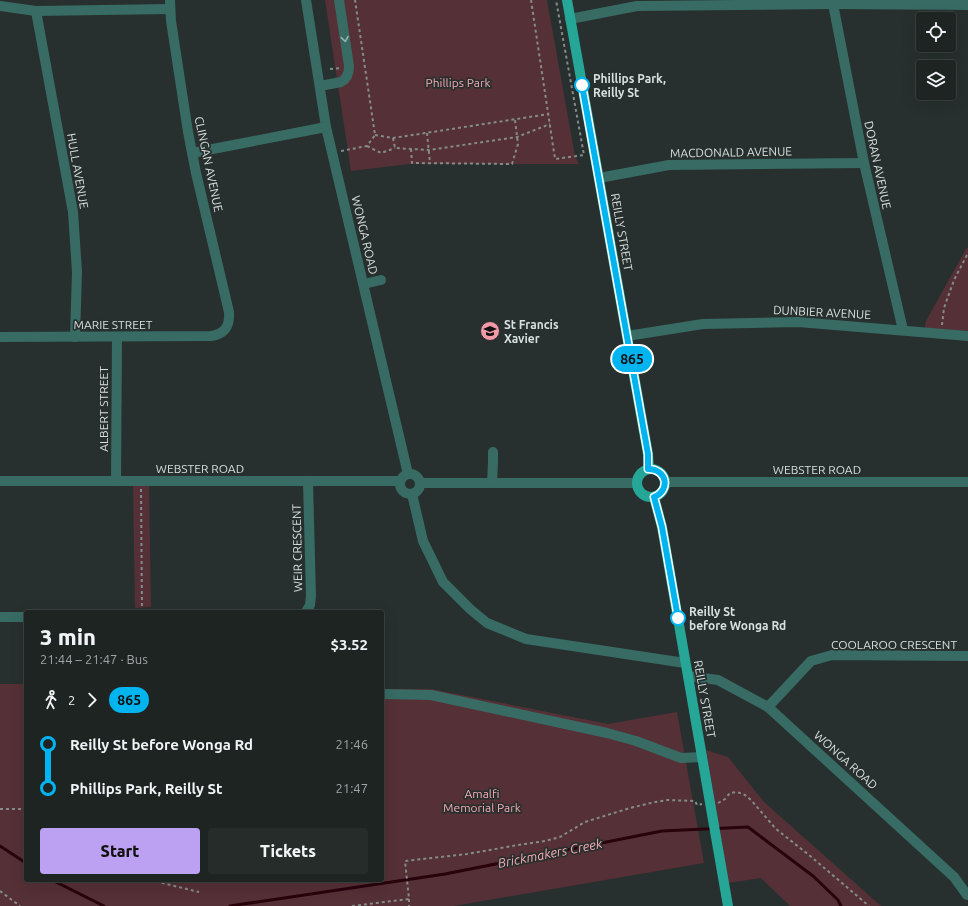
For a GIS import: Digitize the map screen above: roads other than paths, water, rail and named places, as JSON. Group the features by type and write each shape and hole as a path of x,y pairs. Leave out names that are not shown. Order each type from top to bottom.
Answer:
{"main road":[{"name":"REILLY STREET","path":"567,0 648,454 648,469"},
{"path":"648,469 658,470 665,482 665,487 662,492 654,497 644,496 640,493 638,488 637,483 640,474 648,469"},
{"name":"REILLY STREET","path":"654,497 662,527 728,906"}],"street":[{"name":"WONGA ROAD","path":"306,0 326,127 408,474"},
{"path":"320,86 341,82 348,74 349,66 339,0"},
{"path":"570,19 637,6 833,4 968,5"},
{"name":"DORAN AVENUE","path":"833,4 864,163 902,330"},
{"path":"0,6 36,11 170,5"},
{"name":"CLINGAN AVENUE","path":"170,5 186,124 229,312 228,323 224,330"},
{"name":"HULL AVENUE","path":"36,11 73,212 77,272 75,337"},
{"path":"192,153 326,127"},
{"name":"MACDONALD AVENUE","path":"599,178 669,165 864,163"},
{"path":"364,284 381,280"},
{"name":"DUNBIER AVENUE","path":"627,336 703,324 792,322 968,336"},
{"name":"MARIE STREET","path":"0,337 211,336 224,330"},
{"name":"ALBERT STREET","path":"116,481 117,337"},
{"path":"492,483 493,452"},
{"path":"415,474 419,480 420,486 417,492 408,494 400,488 400,481 402,476 415,474"},
{"name":"WEBSTER ROAD","path":"0,481 400,481"},
{"name":"WEIR CRESCENT","path":"307,610 311,601 308,482"},
{"name":"WEBSTER ROAD","path":"665,482 968,482"},
{"path":"420,483 637,483"},
{"path":"412,494 423,541 443,582 470,609 487,622 526,639 685,663"},
{"path":"0,617 24,617"},
{"name":"COOLAROO CRESCENT","path":"768,707 811,661 832,655 968,656"},
{"name":"WONGA ROAD","path":"688,676 718,680 768,707 954,877 967,895"},
{"path":"384,694 431,695 607,733 636,741 681,758 702,757"}],"waterway":[{"name":"Brickmakers Creek","path":"230,906 445,874 662,831 748,827 813,876 838,900 841,906"},
{"name":"Brickmakers Creek","path":"0,846 24,862"},
{"name":"Brickmakers Creek","path":"56,882 104,906"}],"place":[{"name":"Phillips Park, Reilly St","path":"582,85"},
{"name":"St Francis Xavier","path":"490,331"},
{"name":"Reilly St before Wonga Rd","path":"678,618"}],"park label":[{"name":"Phillips Park","path":"458,82"},
{"name":"Amalfi Memorial Park","path":"482,800"}]}
